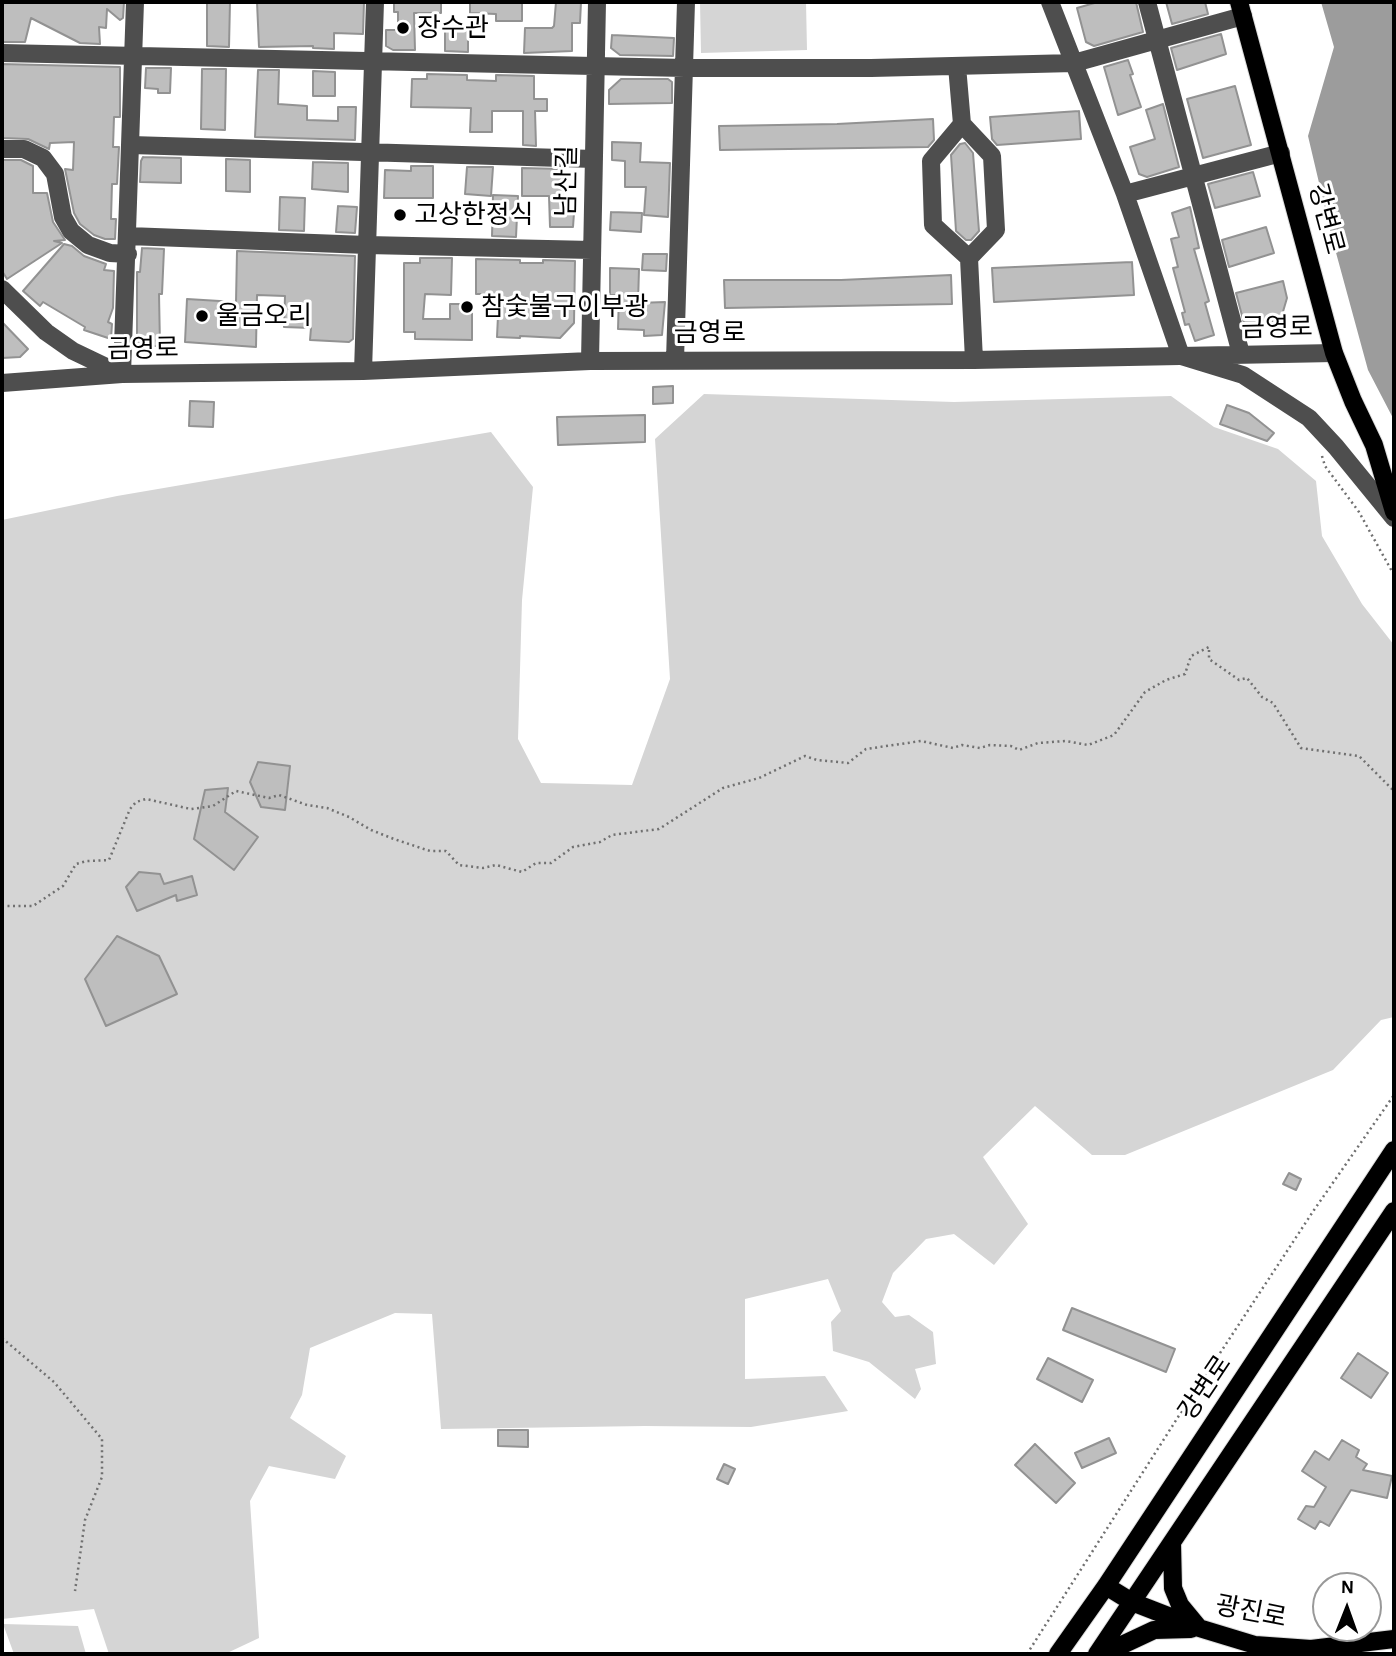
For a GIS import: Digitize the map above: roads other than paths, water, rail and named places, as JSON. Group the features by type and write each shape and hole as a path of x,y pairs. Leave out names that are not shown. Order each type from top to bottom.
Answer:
{"main road":[{"name":"강변로","path":"1241,9 1335,353 1353,401 1374,445 1394,512"},
{"name":"강변로","path":"1374,445 1394,474"},
{"name":"강변로","path":"1058,1654 1106,1586 1394,1150"},
{"path":"1097,1654 1394,1211"},
{"path":"1172,1543 1173,1588 1180,1605 1199,1628"},
{"name":"광진로","path":"1106,1586 1132,1602 1199,1628 1255,1645 1311,1648 1394,1639"},
{"path":"1109,1654 1154,1630 1199,1628"}],"street":[{"path":"2,289 46,332 72,351 122,374 135,2"},
{"path":"363,370 375,2"},
{"name":"남산길","path":"590,361 597,2"},
{"path":"675,360 686,2"},
{"path":"1050,2 1125,194 1181,356 1243,375 1309,418 1394,518"},
{"path":"1147,2 1241,354"},
{"path":"2,53 685,68 1074,63 1157,40 1241,9"},
{"path":"957,66 962,124 992,156 996,230 969,258"},
{"path":"962,124 931,161 933,226 969,258 974,360"},
{"path":"131,145 594,159"},
{"path":"2,149 24,149 43,158 55,174 63,217 71,231 88,245 110,253 128,245 367,245 592,250"},
{"path":"1125,194 1281,153"},
{"name":"금영로","path":"2,383 122,374 363,370 590,361 974,360 1335,353"}],"place":[{"name":"장수관","path":"403,28"},
{"name":"고상한정식","path":"400,215"},
{"name":"참숯불구이부광","path":"467,307"},
{"name":"울금오리","path":"202,316"}]}
